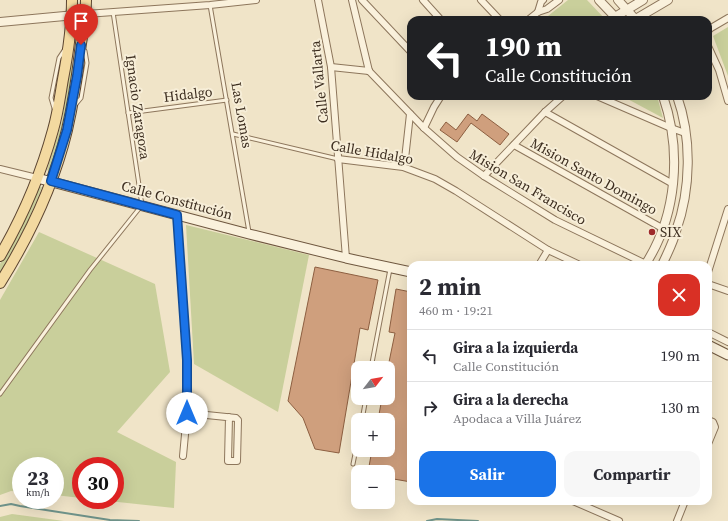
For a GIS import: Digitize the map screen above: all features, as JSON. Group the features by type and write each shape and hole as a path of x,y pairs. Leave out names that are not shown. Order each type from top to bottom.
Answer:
{"main road":[{"path":"0,256 24,211 54,129 68,44 72,15 72,0"},
{"path":"0,283 25,240 51,181 67,130 77,76 86,14 86,0"},
{"name":"Calle Constitución","path":"37,178 249,234 346,258 407,271"},
{"path":"712,347 728,355"}],"street":[{"path":"0,22 256,0"},
{"name":"Calle Vallarta","path":"318,0 331,67 346,258"},
{"path":"331,67 369,71 352,0"},
{"path":"362,0 407,48"},
{"path":"422,0 437,16"},
{"path":"481,0 496,16"},
{"path":"533,16 538,12 547,9 559,0"},
{"path":"599,0 614,16"},
{"path":"618,0 632,16"},
{"path":"618,16 643,0"},
{"path":"642,16 668,0"},
{"path":"541,1 547,9"},
{"path":"538,12 541,1"},
{"path":"712,27 728,18"},
{"path":"712,55 720,74 728,101"},
{"name":"Mision San Francisco","path":"369,71 424,128 457,157 484,176 555,220 638,261"},
{"path":"424,128 438,100"},
{"path":"484,176 558,100"},
{"path":"606,100 685,133"},
{"path":"648,261 658,242 673,184 674,152 671,128 664,100"},
{"path":"664,261 677,231 684,205 687,154 681,106 679,100"},
{"path":"545,112 673,184"},
{"path":"405,159 410,114"},
{"name":"Mision Santo Domingo","path":"514,145 662,228"},
{"name":"Calle Hidalgo","path":"338,159 403,168 435,179 456,190 548,250 571,261"},
{"name":"Calle Constitución","path":"0,169 37,178"},
{"path":"711,261 728,208"},
{"path":"177,215 187,360 187,413 183,456"},
{"path":"541,261 548,250"},
{"path":"712,286 728,292"},
{"path":"712,334 728,342"},
{"path":"187,413 229,417 236,418 239,423 237,461 228,461 229,417"},
{"path":"712,422 715,427 712,434"},
{"path":"582,505 619,521"},
{"path":"677,521 681,505"}],"lane":[{"name":"Las Lomas","path":"210,3 249,234"},
{"name":"Ignacio Zaragoza","path":"113,12 142,205"},
{"name":"Hidalgo","path":"128,112 227,100"},
{"name":"Calle Hidalgo","path":"233,134 338,159"},
{"path":"0,394 90,270 142,205"},
{"path":"372,361 390,267"},
{"path":"353,464 354,457"}],"green space":[{"path":"568,0 587,0 602,16 548,16"},
{"path":"75,25 72,79 68,105 49,171 47,170 62,121"},
{"path":"728,27 728,76 713,36"},
{"path":"629,100 658,100 663,118"},
{"path":"39,187 42,187 38,198 0,273 0,264 15,238"},
{"path":"186,225 309,255 278,412 194,364"},
{"path":"39,232 155,284 170,372 117,432 176,462 174,508 124,503 124,457 72,457 72,497 64,496 64,457 12,457 12,491 0,495 0,300"},
{"path":"12,514 64,521 0,521 0,517"}],"building":[{"path":"468,114 477,121 482,114 509,134 500,145 471,123 457,142 440,130 446,122 456,130"},
{"path":"315,267 378,280 368,330 360,328 354,361 351,361 351,382 339,453 315,449 303,418 288,401"},
{"path":"396,289 407,291 407,481 395,479 395,465 369,465 371,457 395,457 395,413 379,413 381,405 395,405 395,361 389,361 395,333 389,332"}],"waterway":[{"path":"0,506 11,504 110,520 139,521"},
{"path":"427,521 437,519 478,521"}],"place":[{"name":"SIX","path":"652,232"}],"route":[{"path":"81,45 67,130 51,181 177,215 187,360 187,413"}]}
